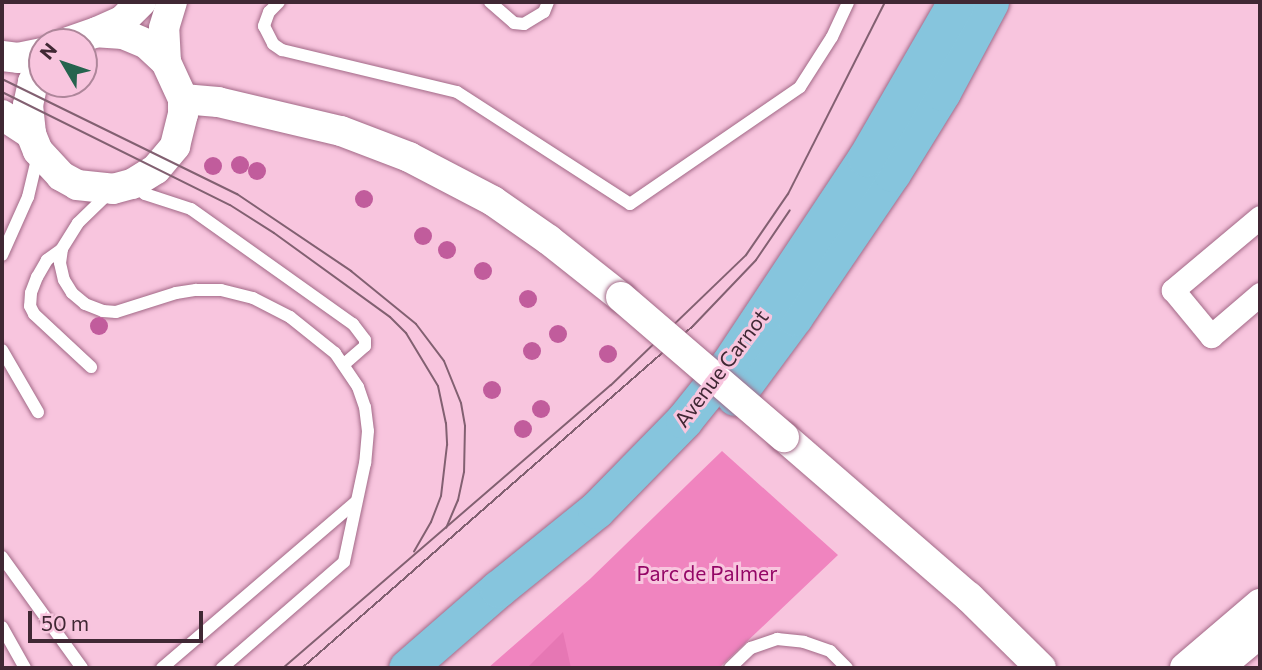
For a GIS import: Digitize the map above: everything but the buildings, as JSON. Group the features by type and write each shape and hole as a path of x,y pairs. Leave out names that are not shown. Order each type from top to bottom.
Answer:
{"main road":[{"path":"498,589 627,463 675,411 719,356 855,149 941,2"},
{"name":"Avenue Carnot","path":"407,668 498,589 597,510 637,471 729,364 866,158 956,2"},
{"name":"Avenue Carnot","path":"442,668 612,522 696,429 785,311 929,85 974,2"},
{"path":"612,522 655,488 748,380 892,173 942,92 990,2"}],"street":[{"path":"98,32 122,21 141,2"},
{"path":"2,115 34,143 61,176 77,185 123,186 156,169 175,146 180,130 183,99 166,62 164,27 172,2"},
{"path":"98,32 123,34 147,44 166,62"},
{"path":"2,55 18,58 28,56"},
{"path":"30,98 28,105 34,143"},
{"path":"183,99 218,102 341,131 409,157 493,201 621,297 969,597 1041,668"},
{"path":"1260,217 1173,290 1211,336 1260,294"},
{"path":"1185,668 1259,615"},
{"path":"1218,668 1259,615"}],"lane":[{"path":"279,2 269,12 264,26 273,44 282,50 457,92 630,204 800,86 832,37 848,2"},
{"path":"490,2 514,23 524,24 544,12 548,2"},
{"path":"2,255 28,197 34,143"},
{"path":"91,367 34,314 30,306 31,293 47,260 62,249 79,223 123,186 191,209 353,324 365,340 365,346 344,364"},
{"path":"62,249 64,280 72,293 85,304 103,312 136,307 186,291 232,293 253,298 290,317 318,337 344,364 358,387 368,431 344,562 222,668"},
{"path":"2,350 38,412"},
{"path":"162,668 356,502"},
{"path":"2,557 82,668"},
{"path":"2,627 25,668"},
{"path":"730,668 751,648 777,639 804,642 830,651 847,668"}],"green space":[{"name":"Parc de Palmer","path":"722,451 838,555 719,668 488,668 590,579"}],"shaded area":[{"path":"563,632 571,668 527,668"}],"tram line":[{"path":"283,668 611,385 746,255 788,194 885,2"},
{"path":"2,79 237,194 351,271 416,324 444,361 461,403 465,426 464,472 458,500 446,528"},
{"path":"2,92 230,205 274,233 390,317 406,333 438,386 446,423 447,445 441,496 431,522 414,551"},
{"path":"302,668 693,326 756,260 790,210"}]}
